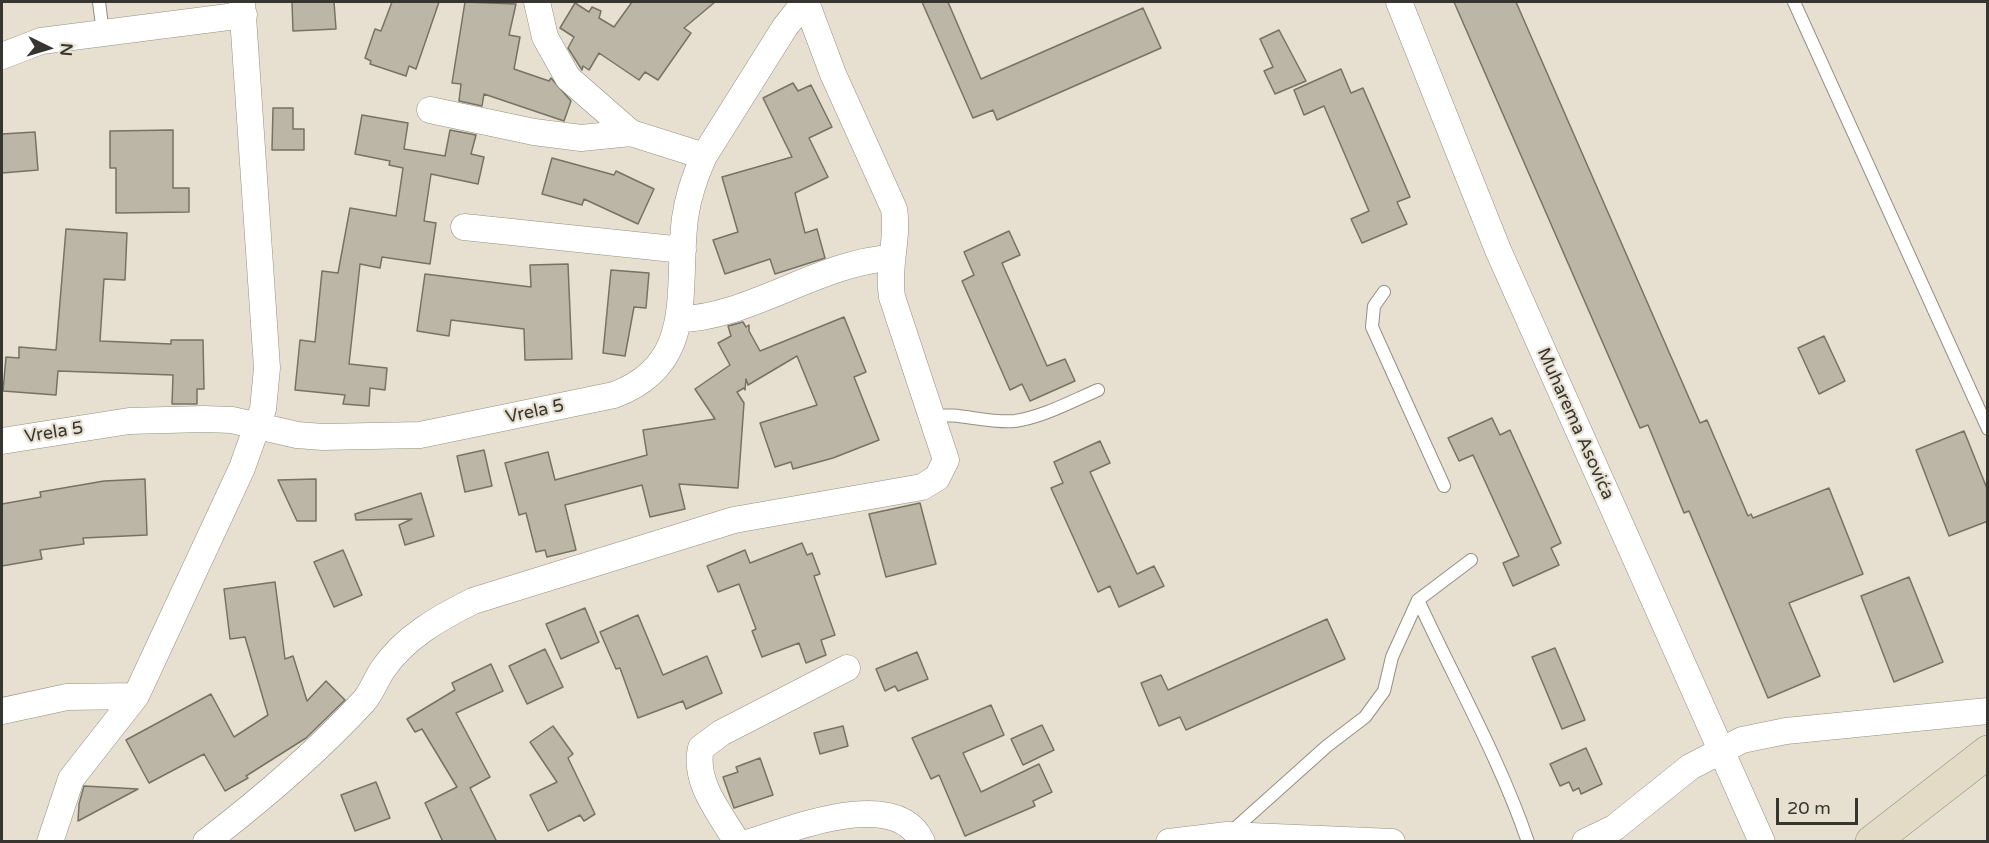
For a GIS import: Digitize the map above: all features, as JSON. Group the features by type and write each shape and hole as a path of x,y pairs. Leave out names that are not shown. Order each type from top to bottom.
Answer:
{"main road":[{"path":"1872,842 1988,752"}],"street":[{"path":"537,2 544,37 568,78 631,133"},
{"path":"206,842 303,761 366,699 383,669 402,647 435,620 473,601 734,520 922,487 937,478 946,460 892,297 891,258 897,224 894,209 834,74 806,2"},
{"name":"Vrela 5","path":"2,441 129,421 204,419 323,437 420,435 614,395 639,384 664,360 672,345 678,319 685,218 691,190 704,156 785,27 806,2"},
{"name":"Muharema Asovića","path":"1399,2 1498,250 1762,842"},
{"path":"2,56 41,41 103,33 243,8 267,368 265,394 257,426 242,468 136,696 71,779 50,842"},
{"path":"430,110 581,138 631,133 704,156"},
{"path":"464,227 683,250"},
{"path":"678,319 706,316 837,270 891,258"},
{"path":"736,842 700,778 698,760 701,748 721,733 847,668"},
{"path":"2,711 67,697 136,696"},
{"path":"1585,842 1614,828 1690,767 1720,749 1761,735 1988,711"},
{"path":"750,842 828,818 876,813 909,824 918,832 922,842"},
{"path":"1169,842 1229,838 1392,842"}],"lane":[{"path":"99,2 103,33"},
{"path":"1794,2 1988,429"},
{"path":"1384,292 1374,306 1372,327 1444,486"},
{"path":"932,417 946,414 976,420 1016,421 1098,390"},
{"path":"1229,838 1327,746 1365,717 1384,691 1392,657 1418,600 1471,560"},
{"path":"1418,600 1511,791 1528,842"}],"building":[{"path":"292,2 334,2 336,29 293,31"},
{"path":"392,2 439,2 416,69 409,66 406,76 370,64 371,61 365,58 375,29 381,31"},
{"path":"465,2 516,4 509,35 520,37 514,69 549,81 551,78 571,101 564,121 484,94 482,106 459,101 461,84 452,83"},
{"path":"632,2 715,2 684,28 691,33 658,80 645,72 639,80 599,53 589,70 583,66 582,70 568,48 574,37 560,28 575,3 589,12 592,7 601,11 599,18 614,27"},
{"path":"922,2 948,2 981,79 1143,8 1161,48 997,120 993,110 973,118"},
{"path":"1454,2 1516,2 1700,423 1707,420 1748,516 1751,514 1753,518 1829,488 1863,574 1789,603 1820,676 1768,698 1689,511 1684,513 1648,425 1640,428"},
{"path":"1279,30 1306,81 1275,94 1264,71 1273,67 1260,39"},
{"path":"1341,69 1351,93 1363,88 1410,197 1397,202 1407,224 1362,243 1351,219 1369,211 1324,106 1304,115 1294,90"},
{"path":"793,83 798,91 811,85 832,127 809,138 828,177 795,193 805,233 817,229 825,258 775,274 770,259 725,274 713,240 738,232 722,177 792,157 763,98"},
{"path":"273,108 293,108 293,129 304,129 304,150 272,150"},
{"path":"362,115 408,123 404,149 445,156 450,130 476,135 471,154 484,157 478,184 431,174 424,221 436,223 430,264 382,257 380,268 360,264 349,364 387,368 385,390 370,388 369,406 343,404 345,395 295,390 300,340 315,342 322,271 338,273 350,208 396,216 403,168 389,165 390,161 355,154"},
{"path":"173,130 173,188 189,188 189,212 116,213 116,168 110,168 110,131"},
{"path":"35,132 38,170 2,173 2,134"},
{"path":"552,158 614,175 616,171 654,189 638,224 584,199 582,205 542,194"},
{"path":"66,229 127,233 125,280 104,279 100,341 171,344 171,340 203,340 204,389 197,389 197,404 172,404 173,375 58,371 56,395 3,391 6,357 19,358 19,347 56,350"},
{"path":"1009,231 1020,255 1002,263 1047,366 1065,359 1075,381 1030,401 1022,384 1010,390 962,281 974,275 964,252"},
{"path":"568,264 572,359 525,360 524,329 451,320 449,336 417,331 425,274 531,287 530,265"},
{"path":"611,270 649,273 646,308 634,307 625,356 603,353"},
{"path":"844,317 866,372 854,377 879,440 833,458 793,469 791,462 775,467 760,423 817,405 797,356 748,385 746,379 745,390 744,388 737,392 744,403 738,488 679,484 685,509 650,517 642,485 565,505 576,550 547,557 545,550 536,552 526,513 519,515 505,463 548,452 555,480 647,455 643,430 715,419 695,389 730,365 718,343 731,336 728,326 743,322 746,327 749,325 749,331 760,351"},
{"path":"1824,336 1845,381 1819,394 1798,348"},
{"path":"1492,418 1500,435 1510,430 1561,543 1551,548 1559,565 1513,586 1503,563 1519,556 1473,455 1459,461 1448,438"},
{"path":"1964,431 1988,491 1988,521 1949,536 1916,450"},
{"path":"1100,441 1110,463 1090,472 1137,574 1154,566 1164,586 1119,607 1110,586 1098,592 1051,488 1063,483 1054,462"},
{"path":"484,450 492,486 465,492 457,456"},
{"path":"145,479 147,535 83,538 84,544 40,550 42,559 2,566 2,504 41,497 40,492 104,481"},
{"path":"316,479 316,521 297,521 278,480"},
{"path":"421,493 434,536 405,545 399,525 412,519 356,520 355,514"},
{"path":"920,503 936,564 886,577 869,514"},
{"path":"802,543 807,555 812,553 820,574 814,576 835,635 821,640 826,655 806,663 799,643 762,657 752,631 756,629 739,584 718,592 707,566 745,550 750,563"},
{"path":"343,550 362,595 334,607 314,562"},
{"path":"1909,577 1943,662 1894,682 1861,596"},
{"path":"275,582 285,659 293,656 307,701 326,681 345,700 306,738 225,791 204,754 149,783 126,740 211,694 234,737 268,715 245,637 230,639 224,589"},
{"path":"585,608 599,642 561,659 546,624"},
{"path":"638,615 663,675 707,656 722,693 686,709 683,701 638,718 620,668 616,669 600,632"},
{"path":"1327,619 1345,659 1186,730 1180,717 1159,726 1141,683 1161,675 1168,690"},
{"path":"1555,648 1585,720 1562,729 1532,657"},
{"path":"545,649 563,687 527,704 509,666"},
{"path":"917,652 928,679 898,691 895,686 885,691 876,669"},
{"path":"491,664 503,691 456,713 490,777 470,788 497,842 443,842 425,803 457,787 422,729 415,732 407,719 455,690 452,683"},
{"path":"991,705 1004,735 963,753 981,792 1039,764 1052,792 1033,801 1035,806 965,836 939,775 931,779 912,738"},
{"path":"1042,725 1054,750 1023,765 1011,739"},
{"path":"553,726 573,754 568,758 595,814 584,821 580,815 548,831 530,795 557,782 530,742"},
{"path":"843,726 848,746 820,754 814,733"},
{"path":"1586,748 1602,784 1581,794 1579,788 1573,791 1569,782 1560,786 1550,764"},
{"path":"760,758 773,795 734,808 723,777 738,772 736,767"},
{"path":"376,782 390,818 355,831 341,795"},
{"path":"84,786 138,789 78,821 79,804"}]}
